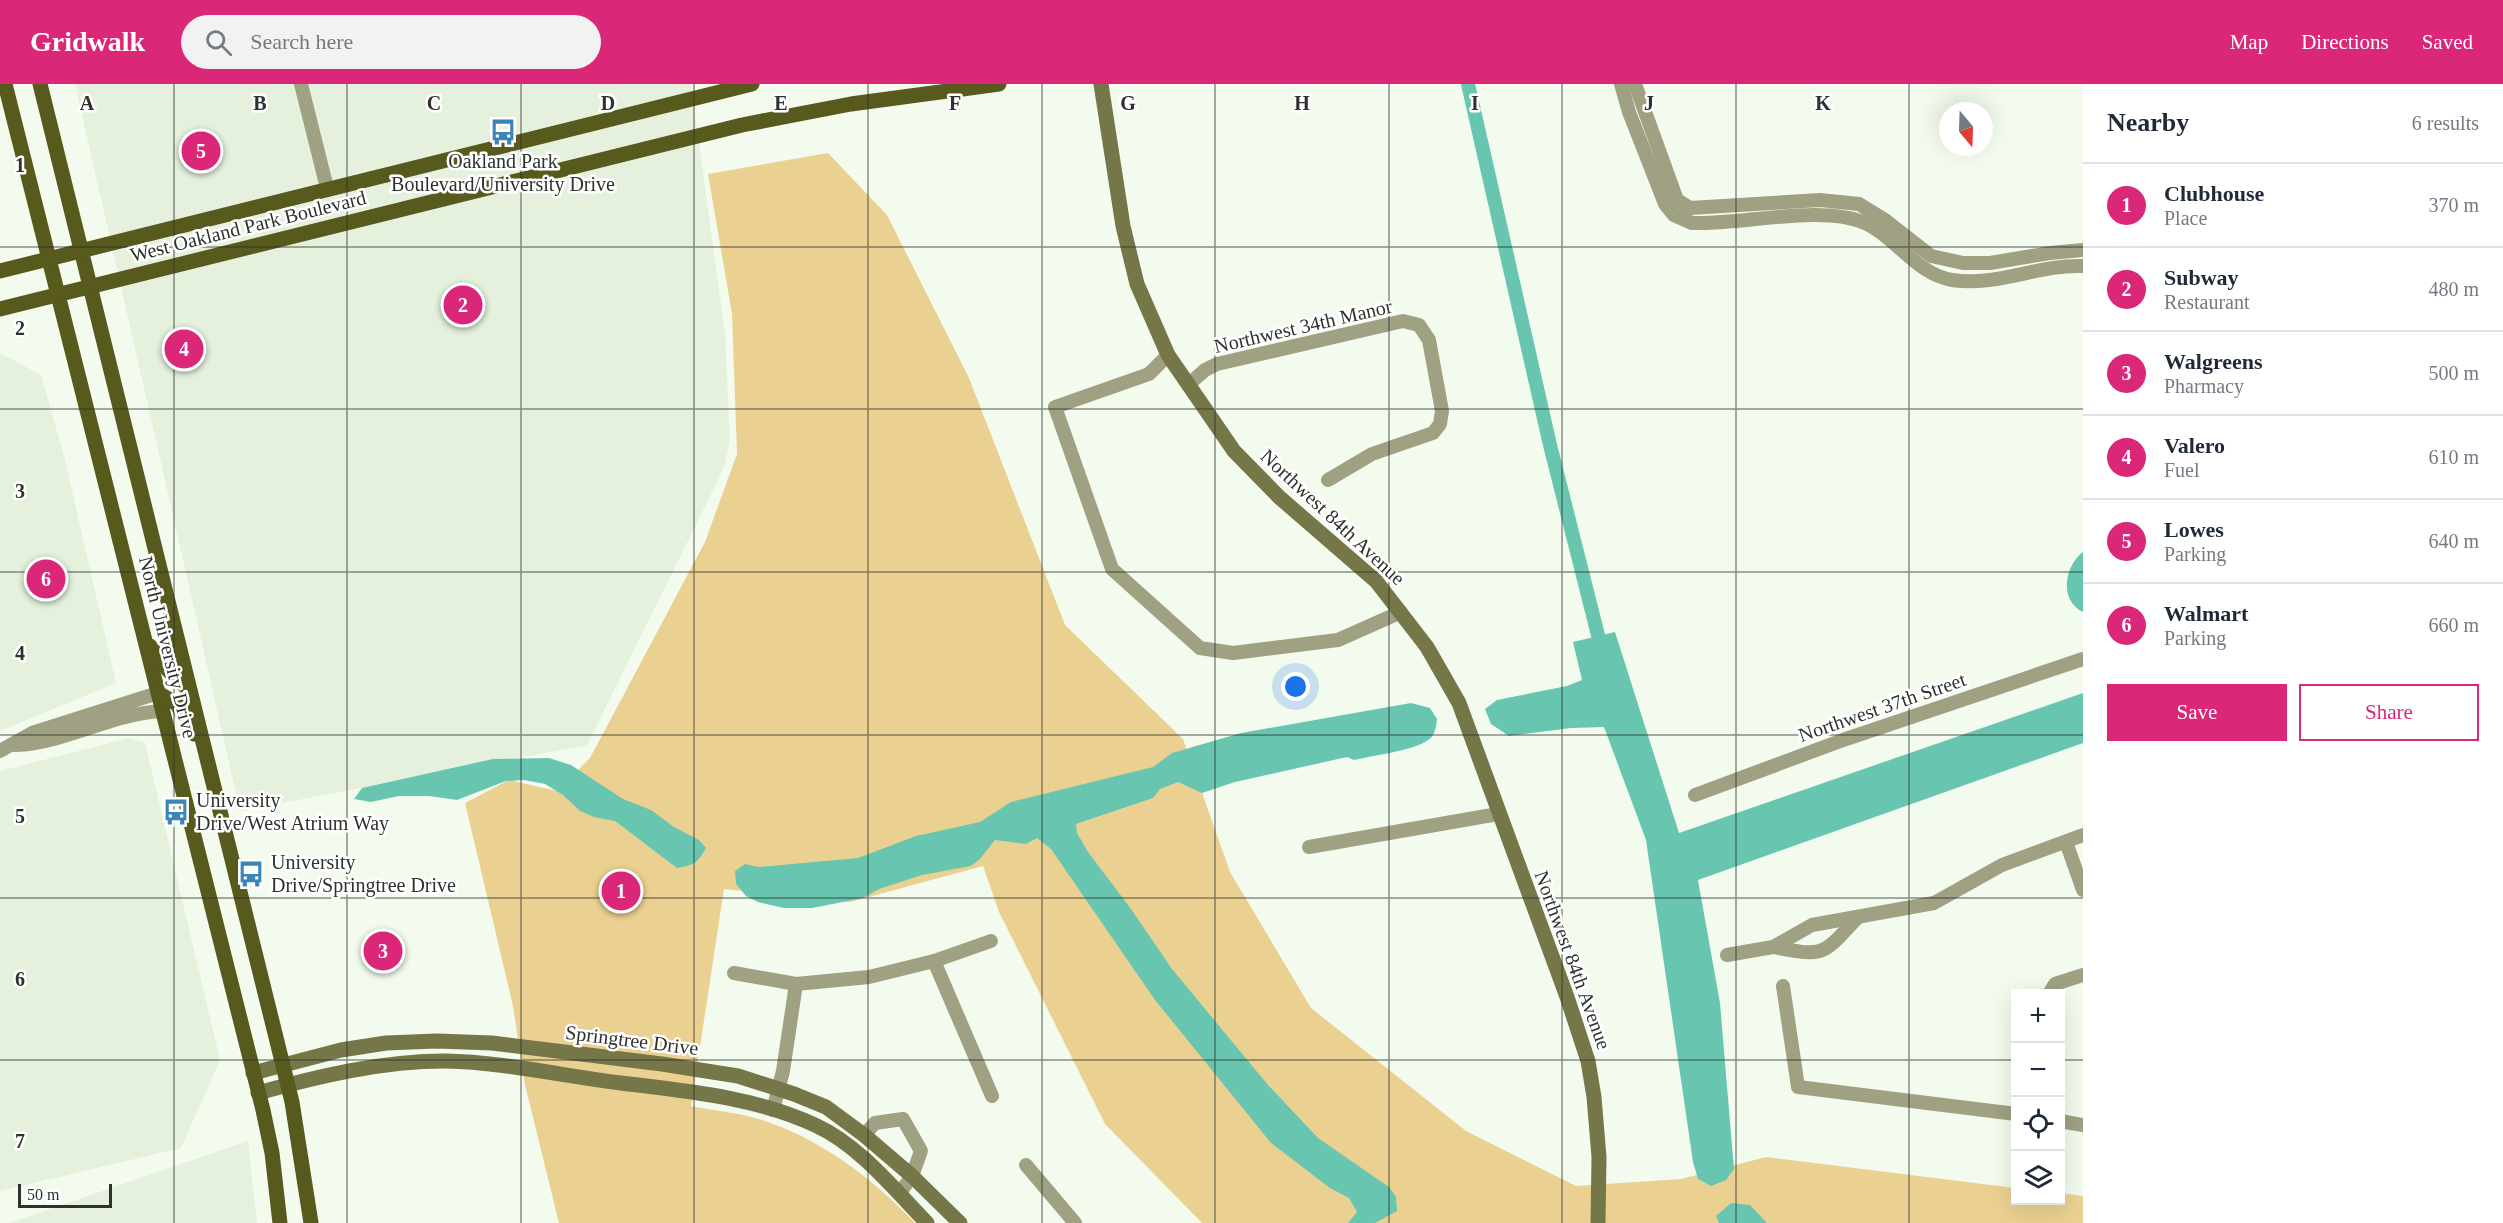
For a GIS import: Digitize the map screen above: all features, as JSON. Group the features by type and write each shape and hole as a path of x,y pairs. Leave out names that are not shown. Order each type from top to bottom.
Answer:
{"main road":[{"name":"North University Drive","path":"5,84 254,1073 272,1153 280,1223"},
{"name":"North University Drive","path":"40,84 92,287 287,1085 311,1223"},
{"name":"West Oakland Park Boulevard","path":"0,271 752,84"},
{"name":"West Oakland Park Boulevard","path":"0,309 742,125 851,104 999,84"},
{"path":"144,638 168,670 190,692"},
{"path":"158,693 177,704 208,764"}],"street":[{"path":"301,84 327,188"},
{"name":"Northwest 84th Avenue","path":"1101,84 1123,226 1137,284 1168,355 1234,451 1279,497 1376,581 1427,647 1459,704 1497,813 1567,997 1588,1062 1594,1097 1599,1157 1598,1223"},
{"path":"1621,84 1629,112 1665,204 1674,215 1692,223 1837,215 1865,224 1905,251 1928,272 1951,279 1998,279 2058,267 2083,266"},
{"path":"1635,84 1677,200 1690,208 1820,200 1859,204 1886,220 1931,256 1963,263 2014,261 2050,252 2083,250"},
{"path":"1692,223 1713,208"},
{"name":"Northwest 34th Manor","path":"1188,385 1204,370 1217,364 1403,321 1419,325 1429,340 1442,411 1440,423 1433,433 1372,454 1328,480"},
{"path":"1168,355 1149,374 1055,406 1112,568 1200,648 1233,653 1338,640 1401,612"},
{"name":"Northwest 37th Street","path":"1695,795 1843,740 2083,659"},
{"path":"0,751 32,733 158,693"},
{"path":"14,745 36,744 143,712 163,711"},
{"path":"1309,847 1497,813"},
{"path":"1726,955 1773,947 1812,925 1934,903 2002,865 2083,835"},
{"path":"2066,842 2083,890"},
{"path":"1773,947 1811,954 1825,950 1858,917"},
{"path":"734,973 796,984 869,977 934,961 991,942"},
{"path":"934,961 992,1096"},
{"path":"2052,989 2055,984 2083,975"},
{"path":"773,1110 796,984"},
{"path":"1783,986 1798,1087 2011,1113"},
{"name":"Springtree Drive","path":"254,1073 341,1050 386,1043 437,1041 492,1043 738,1076 826,1107 864,1135 912,1176 960,1223"},
{"path":"258,1093 359,1069 445,1061 495,1065 682,1090 773,1110 816,1125 853,1150 927,1223"},
{"path":"864,1135 875,1123 903,1119 921,1151 912,1176 899,1194"},
{"path":"2065,1122 2083,1125"},
{"path":"1026,1165 1075,1223"}],"shaded area":[{"path":"75,84 691,84 725,334 730,440 723,470 587,745 240,811"},
{"path":"828,153 887,215 969,378 1065,625 1183,739 1230,872 1311,1008 1466,1131 1576,1186 1681,1179 1766,1157 2011,1188 2011,1205 2065,1205 2065,1194 2083,1196 2083,1223 1202,1223 1105,1124 999,912 983,866 850,902 724,889 691,1106 759,1119 809,1140 866,1177 915,1223 559,1223 525,1085 513,1006 465,803 509,780 557,791 590,758 705,542 737,454 732,314 708,174"},
{"path":"0,353 41,375 64,456 116,683 0,731"},
{"path":"129,738 145,743 220,1060 181,1148 0,1191 0,771"},
{"path":"248,1141 257,1223 9,1223"}],"water":[{"path":"2083,552 2083,612 2070,600 2067,583 2072,566"},
{"path":"1615,632 1679,833 2083,693 2083,743 1698,880 1720,1003 1734,1169 1726,1180 1711,1186 1698,1179 1693,1162 1646,840 1604,727 1571,728 1509,736 1491,724 1485,709 1497,700 1567,686 1582,680 1573,642"},
{"path":"1411,703 1430,708 1437,719 1432,736 1414,747 1354,760 1347,757 1235,782 1202,793 1178,782 1160,789 1153,798 1076,824 1077,833 1088,852 1172,969 1268,1085 1318,1138 1389,1187 1396,1197 1397,1211 1375,1223 1348,1223 1357,1212 1349,1198 1330,1188 1271,1143 1155,1000 1051,849 1037,838 1026,844 995,840 980,859 971,866 922,875 879,889 863,898 812,908 784,908 758,902 746,896 736,884 735,871 745,864 758,867 858,858 916,836 980,822 1011,802 1153,767 1172,753 1241,733"},
{"path":"549,758 571,765 623,799 651,810 674,827 699,840 706,848 695,863 677,868 615,821 594,817 580,811 563,795 545,784 524,780 506,781 457,800 429,796 399,796 371,802 354,799 362,788 493,759"},
{"path":"1731,1203 1750,1205 1767,1223 1719,1223 1716,1216"}],"waterway":[{"path":"1468,84 1550,445 1602,651"}],"place":[{"name":"Oakland Park Boulevard/University Drive","path":"503,132"},
{"name":"Lowes","path":"201,151"},
{"name":"Subway","path":"463,305"},
{"name":"Valero","path":"184,349"},
{"name":"Walmart","path":"46,579"},
{"name":"University Drive/West Atrium Way","path":"176,812"},
{"name":"University Drive/Springtree Drive","path":"251,874"},
{"name":"Clubhouse","path":"621,891"},
{"name":"Walgreens","path":"383,951"}]}
